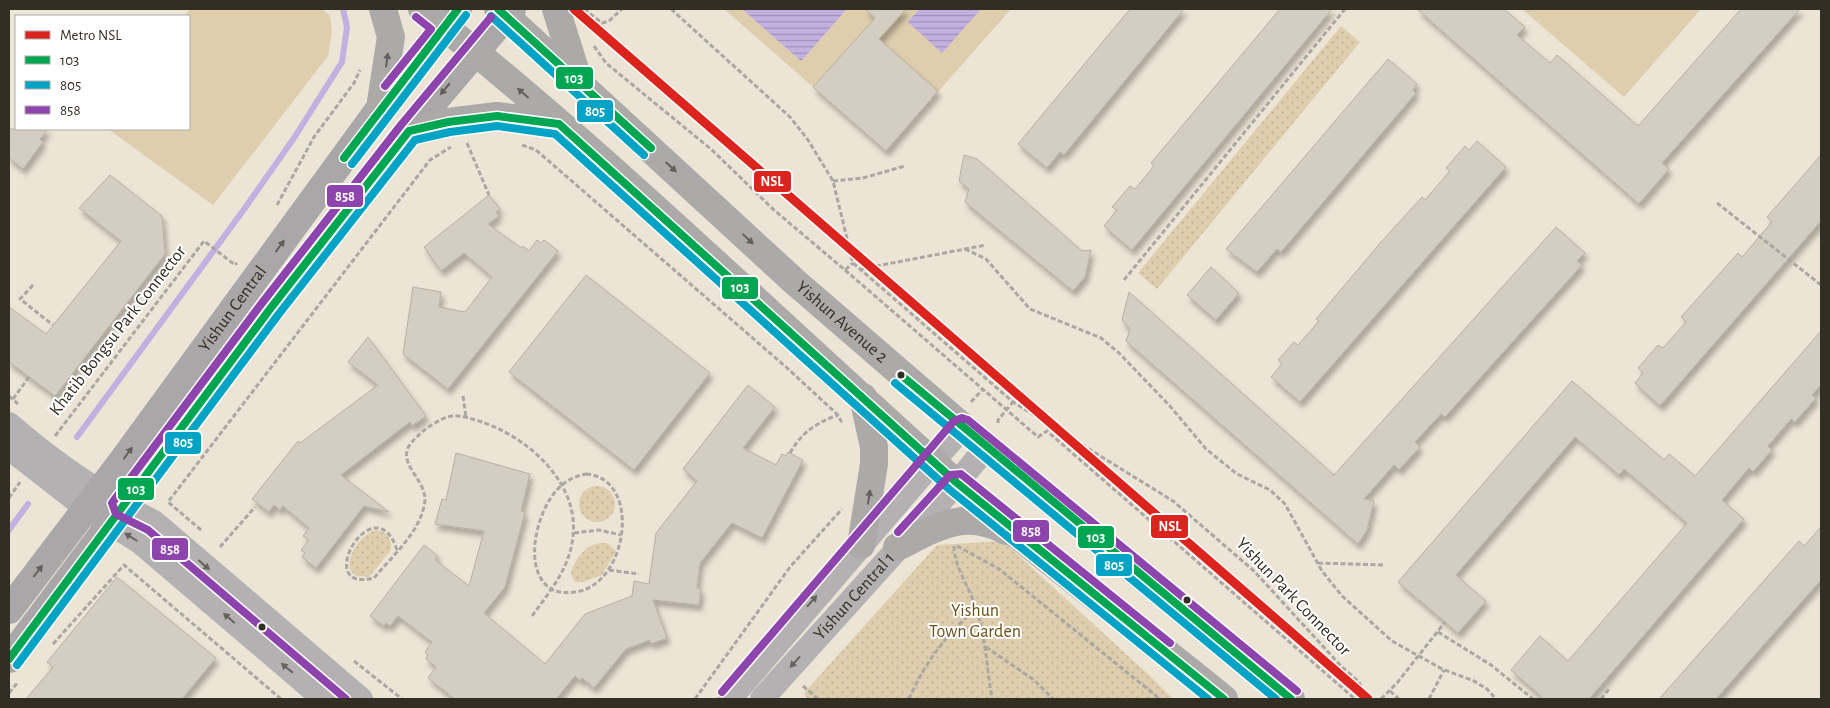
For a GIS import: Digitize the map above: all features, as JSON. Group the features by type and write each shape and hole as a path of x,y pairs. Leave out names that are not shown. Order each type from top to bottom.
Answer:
{"main road":[{"path":"380,108 391,37 383,9"},
{"path":"422,9 451,18 476,52 560,124 956,483 1224,699"},
{"path":"556,9 578,81"},
{"name":"Yishun Central","path":"15,669 116,515 276,302 409,131 476,52 505,11"},
{"name":"Yishun Avenue 2","path":"505,11 795,282 962,428 1291,699"},
{"name":"Yishun Central","path":"9,610 380,108 451,18"},
{"path":"409,131 448,122 497,116 560,124"},
{"path":"861,545 874,464 874,447 863,397"},
{"path":"897,547 945,524 969,520 994,524 1027,542"}],"street":[{"path":"9,424 41,462 92,500 116,515 140,542 314,696"},
{"name":"Yishun Central 1","path":"730,699 962,428"},
{"path":"9,448 41,462"},
{"name":"Yishun Central 1","path":"762,699 986,448"},
{"path":"116,515 154,522 328,670 349,695"}],"lane":[{"path":"314,696 328,670"}],"path":[{"path":"584,9 602,23 609,22 622,9"},
{"path":"584,9 584,18"},
{"path":"671,9 790,117 833,181 853,263 846,270"},
{"path":"1124,280 1345,9"},
{"path":"591,42 606,63 712,150 774,210 1038,437 1047,431 1354,699"},
{"path":"276,206 314,137 354,82 362,64"},
{"path":"461,142 466,140 489,195"},
{"path":"514,142 536,150 786,367 838,416 847,432"},
{"path":"168,502 430,160 455,144"},
{"path":"833,181 863,178 905,166"},
{"path":"1717,203 1821,286"},
{"name":"Khatib Bongsu Park Connector","path":"9,498 41,462 55,436 204,241 236,265 241,258"},
{"path":"860,270 986,245"},
{"path":"965,249 986,259 1030,309 1101,338 1119,353 1168,404 1206,449 1237,474 1270,490 1284,504 1318,563 1342,596 1392,641 1444,670 1474,681 1487,689 1496,699"},
{"name":"Yishun Park Connector","path":"853,263 1013,402 1173,501 1254,571 1341,666 1359,682 1363,691 1374,699"},
{"path":"32,285 20,300 53,325"},
{"path":"13,399 29,377"},
{"path":"463,396 466,417"},
{"path":"397,550 389,532 382,528 373,527 365,532 348,554 345,561 347,572 353,578 364,581 374,578 414,530 425,500 422,486 408,465 406,455 411,442 442,418 453,416 466,417 492,425 531,449 554,474 567,497 574,534 566,565 552,589 532,616"},
{"path":"790,453 805,432 822,421 838,416"},
{"path":"586,474 594,475 604,480 617,497 621,518 621,535 618,553 609,570 597,584 582,592 565,593 552,589 537,570 535,539 543,508 561,486 575,477 586,474"},
{"path":"695,699 790,568 846,505"},
{"path":"220,547 255,507"},
{"path":"574,534 599,530 621,535"},
{"path":"992,699 985,646 977,608 957,562 954,545 999,569 1160,699"},
{"path":"1318,563 1383,565"},
{"path":"47,650 124,565 282,699"},
{"path":"609,570 639,574"},
{"path":"909,699 934,654 959,623 977,608"},
{"path":"1381,699 1420,655 1445,622"},
{"path":"1438,632 1491,665 1533,699"},
{"path":"985,646 1034,680 1053,699"},
{"path":"9,692 15,669"},
{"path":"1429,699 1444,670"},
{"path":"1601,699 1609,689"},
{"path":"1360,699 1363,691"},
{"path":"1390,691 1399,699"}],"green space":[{"path":"190,9 322,9 330,16 332,31 328,56 213,205 109,130 190,130 190,15 185,15"},
{"path":"724,9 1011,9 886,151"},
{"path":"1522,9 1701,9 1624,97"},
{"path":"1341,26 1360,42 1157,289 1138,273"},
{"path":"597,486 609,492 615,504 609,516 597,522 585,516 579,504 585,492"},
{"path":"376,530 388,536 391,542 391,550 369,577 356,576 350,570 353,552 365,536"},
{"name":"Yishun Town Garden","path":"1003,541 1173,699 807,699 804,693 937,545"},
{"path":"607,543 616,551 602,575 583,582 575,582 571,573 576,561 584,551 594,545"}],"shaded area":[{"path":"742,9 845,9 846,10 801,61"},
{"path":"919,9 981,9 942,53 908,22"}],"building":[{"path":"865,9 906,9 879,39 938,91 886,151 813,87 875,18"},
{"path":"1130,9 1184,9 1064,155 1060,152 1047,168 1018,144"},
{"path":"1280,9 1332,9 1132,250 1104,226 1117,210 1112,207 1130,186 1135,189 1154,166 1151,163"},
{"path":"1417,9 1504,9 1525,27 1517,35 1550,63 1557,55 1638,126 1741,9 1800,9 1662,163 1669,169 1639,204"},
{"path":"1388,59 1417,84 1413,90 1416,93 1281,252 1277,249 1257,272 1226,249"},
{"path":"9,129 47,130 40,139 43,142 23,169 9,158"},
{"path":"1477,141 1506,167 1300,402 1271,377 1282,364 1278,360 1294,342 1298,345 1319,321 1316,319 1382,241 1422,197 1425,200 1450,171 1446,168 1465,146 1469,150"},
{"path":"964,155 977,159 1082,251 1091,250 1085,277 1073,291 965,202 969,189 959,181"},
{"path":"1821,155 1821,221 1660,406 1635,383 1643,373 1638,368 1658,345 1663,348 1686,322 1681,317 1738,253 1742,257 1772,222 1767,217"},
{"path":"110,175 162,216 165,254 55,396 9,362 9,307 46,334 121,241 79,208"},
{"path":"489,195 500,209 496,212 499,216 488,224 521,248 523,246 529,251 537,240 541,243 544,240 558,251 448,389 403,354 413,287 441,292 439,307 465,312 492,277 464,253 441,271 424,247"},
{"path":"1556,227 1585,253 1577,261 1582,265 1445,417 1441,414 1415,442 1420,447 1399,470 1394,465 1364,499 1374,501 1367,530 1358,544 1126,341 1130,329 1122,320 1129,292 1334,475"},
{"path":"1211,267 1239,293 1216,320 1187,295"},
{"path":"586,275 710,373 634,470 509,372"},
{"path":"1821,331 1821,385 1812,395 1816,398 1795,422 1791,419 1768,446 1772,450 1753,472 1749,468 1722,500 1744,519 1589,699 1544,699 1511,670 1540,636 1568,661 1687,523 1624,469 1619,475 1575,437 1456,575 1486,601 1458,633 1398,582 1572,381 1664,460 1669,454 1695,476"},
{"path":"368,337 426,416 412,426 410,422 341,475 389,512 364,506 316,568 302,557 305,553 301,550 309,540 303,536 309,528 283,506 280,510 274,505 269,512 252,499 298,441 300,443 378,385 348,362"},
{"path":"748,385 775,407 743,448 776,465 782,454 786,456 788,452 803,460 762,538 732,523 700,563 697,588 701,589 699,605 653,600 667,638 651,644 650,640 626,649 594,688 582,678 581,681 575,676 556,699 455,699 428,678 436,667 426,659 428,655 425,652 432,642 398,616 390,626 386,623 384,626 370,616 424,545 438,556 435,560 469,586 484,531 435,524 442,499 446,500 456,453 530,474 521,511 525,512 505,587 484,613 545,664 585,614 632,596 634,581 649,584 656,533 697,481 683,469"},
{"path":"1821,527 1821,580 1716,699 1659,699 1799,541 1804,546"},
{"path":"117,577 216,658 182,699 26,699 53,667 47,662"}],"waterway":[{"path":"77,437 245,208 294,138 342,62 347,27 343,9"},
{"path":"9,530 28,504"}],"metro line":[{"name":"NSL","path":"574,9 1368,699"}],"transit line":[{"name":"103","path":"344,158 458,9"},
{"name":"103","path":"498,9 651,148"},
{"name":"805","path":"352,164 466,15"},
{"name":"805","path":"491,16 644,155"},
{"name":"858","path":"385,86 431,29 416,17"},
{"name":"858","path":"346,699 148,530 116,514 112,503 262,303 401,125 491,17"},
{"name":"103","path":"9,659 270,309 409,131 448,122 497,116 559,124 957,483 1224,699"},
{"name":"805","path":"17,665 278,315 415,140 450,132 497,126 555,134 950,490 1208,699"},
{"name":"103","path":"901,375 1291,699"},
{"name":"805","path":"895,383 1276,699"},
{"name":"858","path":"722,692 954,421 962,418 968,420 1297,691"},
{"name":"858","path":"898,532 950,475 961,474 1170,643"}]}
